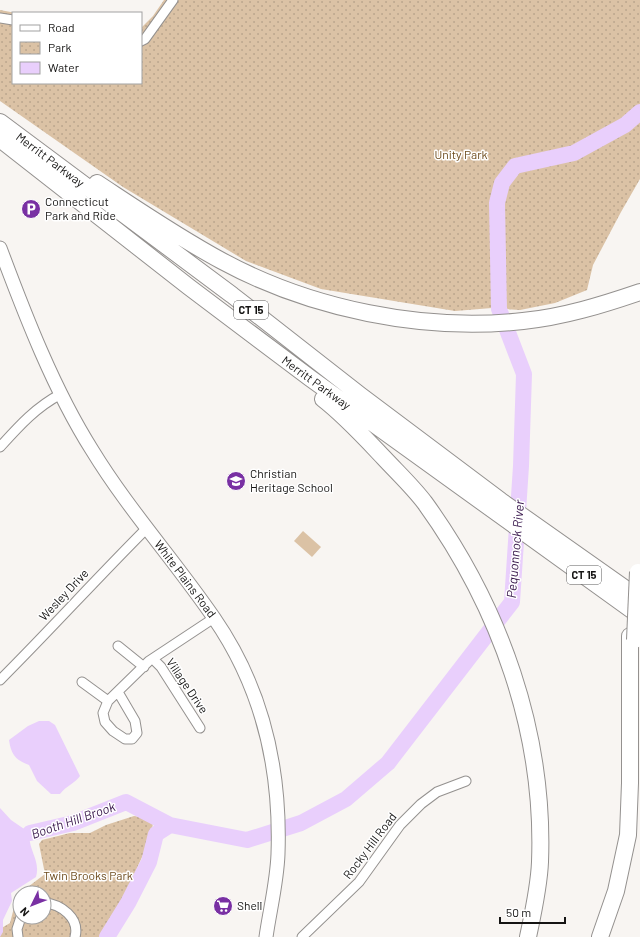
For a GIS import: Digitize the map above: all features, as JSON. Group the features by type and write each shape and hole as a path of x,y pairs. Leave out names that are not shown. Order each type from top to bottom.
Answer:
{"highway":[{"path":"0,123 44,148 174,233 223,261 259,278 336,305 376,314 423,320 486,324 523,322 583,310 640,292"},
{"name":"Merritt Parkway","path":"0,123 232,295 640,616"},
{"name":"Merritt Parkway","path":"0,139 189,287 310,378 501,508"},
{"path":"189,287 244,337 325,400 384,458 424,502 457,551 474,581 507,656 518,687 533,752 538,791 540,863 528,937"},
{"name":"Merritt Parkway","path":"528,528 640,600"},
{"path":"600,937 616,891 628,835 633,638 639,568"},
{"path":"633,638 640,695"}],"main road":[{"name":"White Plains Road","path":"2,257 61,394 94,454 214,618 235,651 262,712 273,766 278,801 278,854 276,877 266,937"}],"street":[{"path":"142,40 149,34 173,0"},
{"path":"0,18 12,20"},
{"path":"0,447 27,417 45,402 61,394"},
{"name":"Wesley Drive","path":"0,680 39,641 94,580 147,528"},
{"name":"Village Drive","path":"108,701 153,659 214,618"},
{"path":"118,646 144,667"},
{"name":"Village Drive","path":"153,659 161,667 200,728"},
{"path":"82,682 108,701 103,713 105,722 113,731 125,739 132,739 137,732 135,721 118,692"},
{"name":"Rocky Hill Road","path":"302,937 359,882 400,824 421,804 437,792 466,781"},
{"path":"52,904 63,908 70,915 76,932 75,937"},
{"path":"18,925 17,929 18,937"}],"green space":[{"name":"Unity Park","path":"164,0 640,0 640,179 593,265 587,290 555,303 520,310 492,308 455,311 321,289 246,261 123,187 0,101 0,10 12,12 12,84 142,84 142,27 153,16"},
{"path":"303,531 321,547 312,557 294,541"},
{"name":"Twin Brooks Park","path":"134,816 142,817 153,823 148,844 133,878 111,937 0,937 0,929 10,923 12,915 12,925 52,925 52,885 31,885 45,874 39,844 42,840 70,833 90,833 106,825"}],"water":[{"path":"39,721 49,721 55,725 80,776 60,794 51,794 37,781 29,765 17,759 11,749 9,740 28,726"},
{"path":"0,808 11,820 30,833 30,844 36,860 37,871 36,877 24,885 12,885 12,901 3,920 3,932 0,937"}],"waterway":[{"name":"Pequonnock River","path":"30,833 73,823 126,802 170,825 247,840 301,823 346,799 388,763 512,602 521,466 524,374 499,309 497,203 502,183 515,166 574,153 625,125 640,112"},
{"name":"Pequonnock River","path":"107,937 128,903 149,862 156,834 170,825"}],"place":[{"name":"Connecticut Park and Ride","path":"31,209"},
{"name":"Christian Heritage School","path":"236,481"},
{"name":"Shell","path":"223,906"}],"water label":[{"name":"Booth Hill Brook","path":"73,820"}]}
